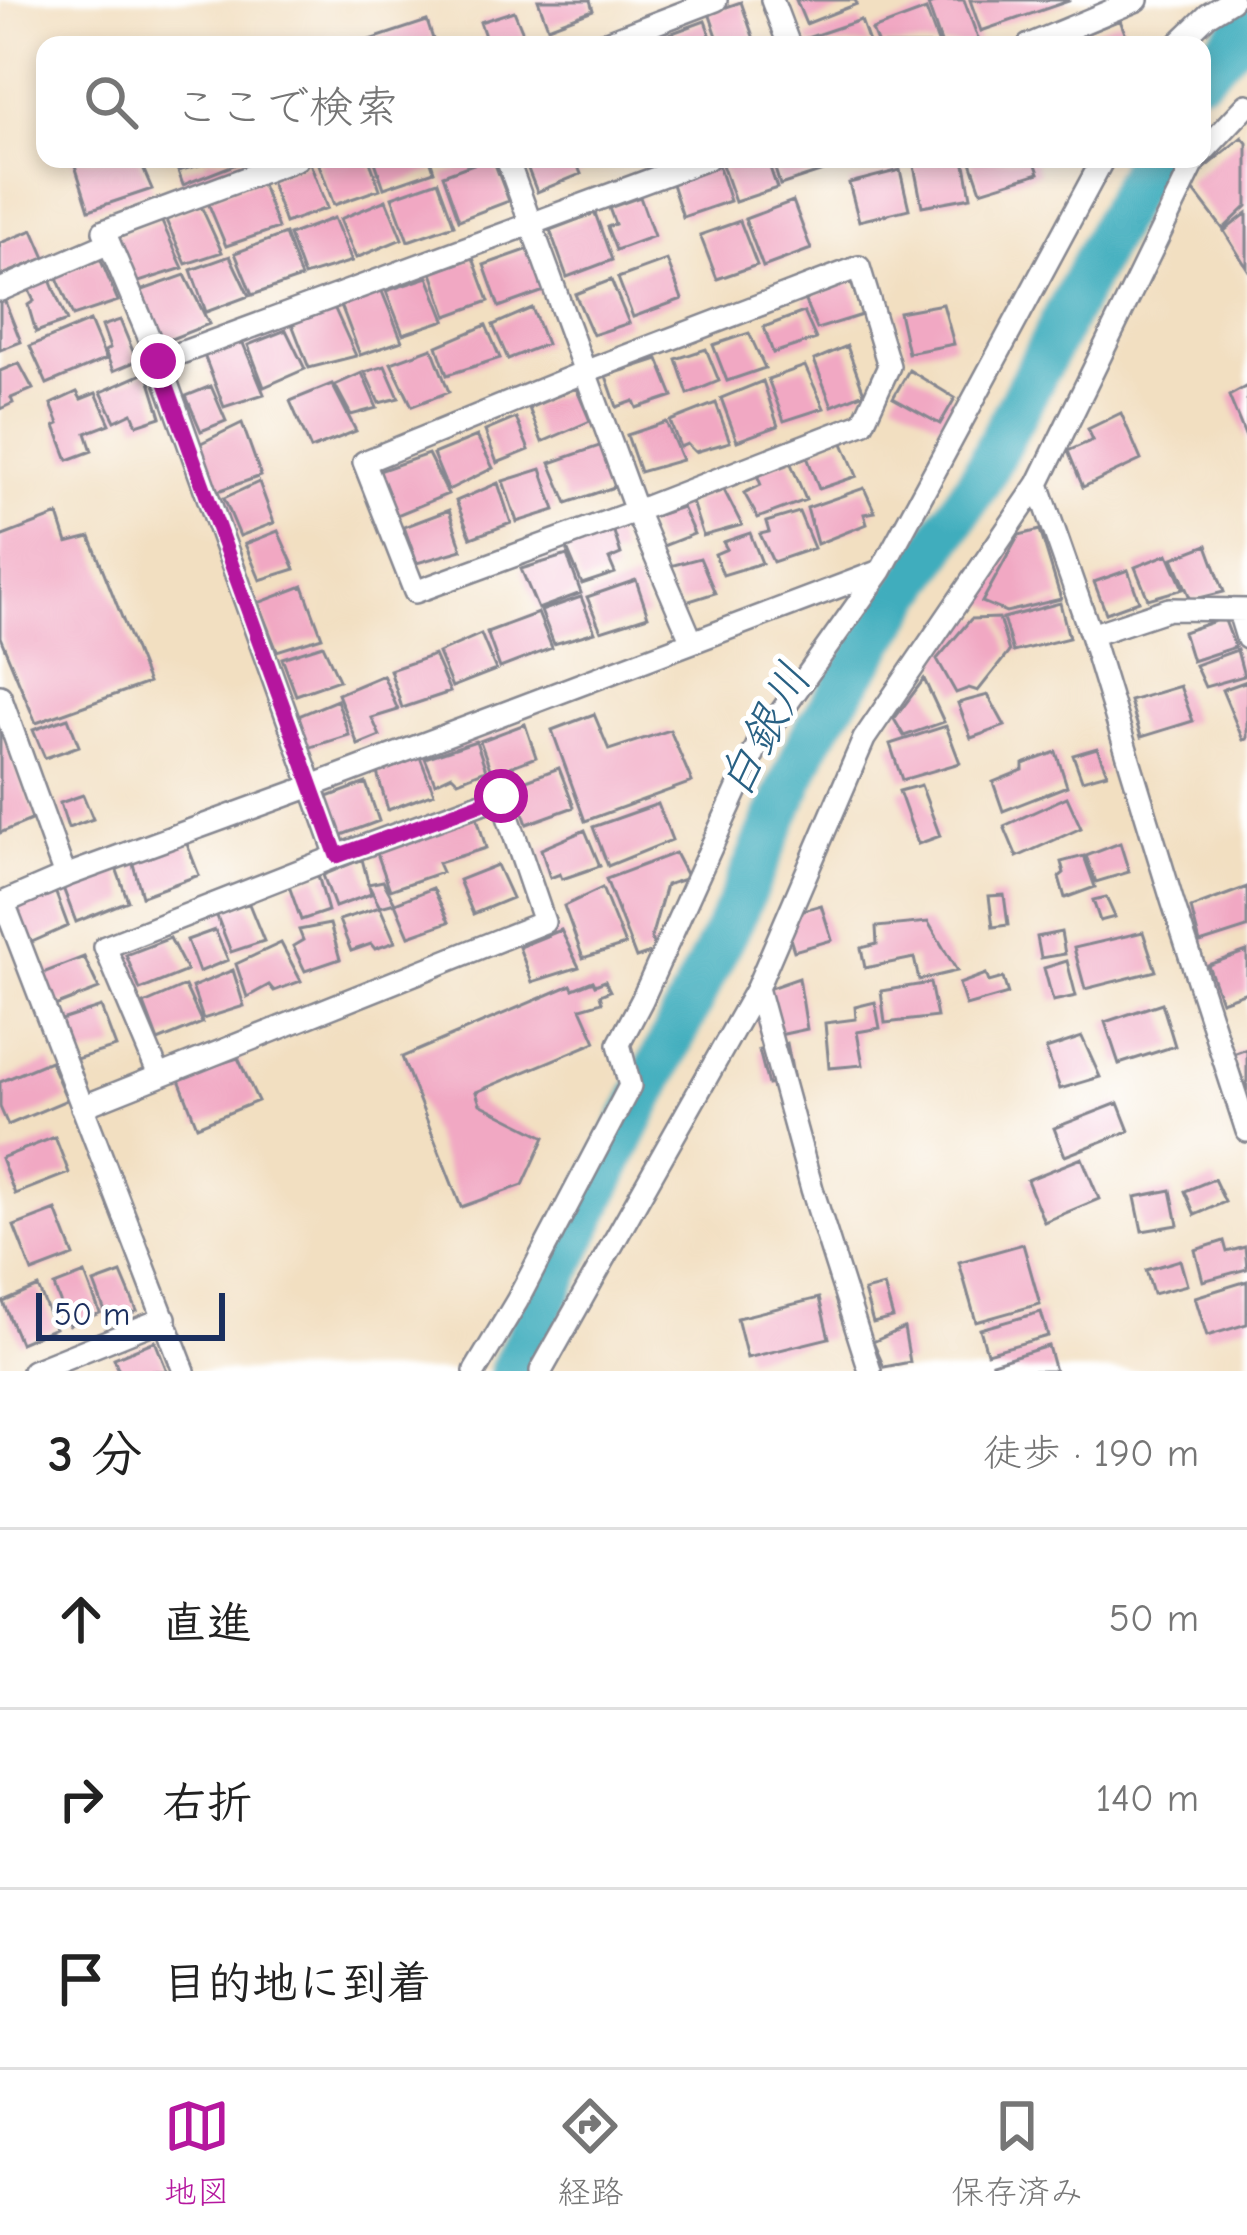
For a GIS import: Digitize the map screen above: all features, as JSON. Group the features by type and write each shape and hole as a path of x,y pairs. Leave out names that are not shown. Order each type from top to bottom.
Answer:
{"street":[{"path":"622,36 716,0"},
{"path":"772,0 785,36"},
{"path":"1053,36 1137,0"},
{"path":"1182,36 1199,7 1232,0"},
{"path":"1211,143 1247,105"},
{"path":"273,168 104,231 158,361 337,856"},
{"path":"510,168 636,511 692,642"},
{"path":"158,361 682,168"},
{"path":"475,1371 630,1086 619,1044 757,746 881,571 1098,168"},
{"path":"541,1371 757,988 864,739 1038,484 1193,168"},
{"path":"0,290 109,243"},
{"path":"859,267 889,367 862,423 636,511 415,592 364,462 859,267"},
{"path":"1038,484 1091,635 1247,1131"},
{"path":"184,1371 2,904 65,876 881,571"},
{"path":"1091,635 1169,609 1243,611 1247,638"},
{"path":"0,696 65,876"},
{"path":"82,1107 544,922 501,796 105,946 159,1076"},
{"path":"757,988 812,1189 870,1371"},
{"path":"33,1371 164,1318"}],"building":[{"path":"538,0 590,0 593,10 548,27"},
{"path":"796,0 855,0 857,4 806,24"},
{"path":"964,0 977,36 939,36 928,5"},
{"path":"970,0 1069,0 1069,1 981,31"},
{"path":"741,2 753,36 717,36 709,13"},
{"path":"926,10 936,36 874,36 872,30"},
{"path":"514,11 524,36 485,36 480,22"},
{"path":"861,20 867,36 813,36"},
{"path":"1120,20 1126,36 1083,36"},
{"path":"427,21 432,36 381,36"},
{"path":"705,21 711,36 664,36"},
{"path":"1242,137 1247,143 1247,206 1223,229 1187,182 1211,168 1211,162"},
{"path":"76,168 143,168 152,189 89,210"},
{"path":"189,168 226,168 183,185 178,171"},
{"path":"312,168 327,208 285,223 269,177"},
{"path":"320,168 372,168 380,189 334,205"},
{"path":"377,168 433,168 434,171 384,188"},
{"path":"462,168 496,168 509,201 459,220 443,175"},
{"path":"528,168 579,168 581,174 537,192"},
{"path":"690,168 719,168 730,201 683,217 669,175"},
{"path":"723,168 770,168 777,188 735,202"},
{"path":"775,168 825,168 826,170 780,185"},
{"path":"914,168 966,168 971,197 922,206"},
{"path":"973,168 1037,168 1039,173 981,191"},
{"path":"900,170 909,209 859,221 849,183"},
{"path":"260,179 278,228 226,246 206,198"},
{"path":"438,181 454,225 408,241 392,197"},
{"path":"640,197 654,236 616,250 607,227 615,224 609,208"},
{"path":"386,200 402,239 356,258 340,219"},
{"path":"793,201 811,249 763,267 745,219"},
{"path":"200,204 222,252 186,264 165,218"},
{"path":"595,213 612,260 567,277 550,230"},
{"path":"1247,213 1247,268 1224,231"},
{"path":"334,218 352,261 304,276 289,235"},
{"path":"161,220 183,268 136,283 116,237"},
{"path":"740,221 757,265 717,279 700,235"},
{"path":"33,230 45,258 0,276 0,243"},
{"path":"285,234 301,278 252,295 235,253"},
{"path":"529,249 544,291 499,307 484,265"},
{"path":"99,256 118,301 73,316 56,275"},
{"path":"230,256 249,296 206,312 191,270"},
{"path":"473,258 489,301 447,316 432,273"},
{"path":"667,260 682,299 633,317 618,278"},
{"path":"48,275 67,321 36,332 28,305 34,301 27,286"},
{"path":"185,275 209,324 161,343 140,291"},
{"path":"428,277 445,320 403,334 386,291"},
{"path":"611,280 629,323 593,335 575,294"},
{"path":"851,282 862,315 817,329 804,299"},
{"path":"0,289 21,342 0,350"},
{"path":"381,289 402,341 360,355 341,305"},
{"path":"943,304 954,344 908,353 899,312"},
{"path":"334,307 356,356 309,368 292,324"},
{"path":"532,308 546,344 508,359 493,325"},
{"path":"804,312 816,339 773,353 764,327"},
{"path":"120,320 137,361 113,371 102,326"},
{"path":"90,321 106,359 47,384 30,346"},
{"path":"486,325 500,358 447,375 437,346"},
{"path":"286,330 305,369 264,387 248,345"},
{"path":"749,333 765,368 727,381 713,345"},
{"path":"242,341 264,394 224,407 204,355"},
{"path":"847,346 864,393 832,406 814,360"},
{"path":"432,348 449,392 412,406 391,363"},
{"path":"706,349 719,381 688,394 676,359"},
{"path":"658,359 673,396 637,408 634,401 617,407 606,376"},
{"path":"19,363 33,389 11,398 13,403 0,409 0,371"},
{"path":"385,366 399,398 379,403 365,372"},
{"path":"805,366 824,408 784,421 768,379"},
{"path":"909,370 955,398 940,424 893,398"},
{"path":"147,372 161,417 137,425 132,413 115,421 101,392"},
{"path":"362,373 377,408 351,415 335,385"},
{"path":"763,381 778,426 737,441 721,398"},
{"path":"332,384 356,431 311,449 290,401"},
{"path":"211,386 226,421 201,431 186,396"},
{"path":"1247,386 1247,440 1229,396"},
{"path":"576,388 590,421 542,442 529,408"},
{"path":"77,392 81,399 96,393 110,424 86,433 92,451 68,460 51,404"},
{"path":"716,403 730,442 695,452 687,444 680,447 670,421"},
{"path":"1121,413 1141,460 1083,487 1068,451 1093,440 1088,429"},
{"path":"516,418 529,450 497,463 485,431"},
{"path":"666,422 682,460 640,472 627,435"},
{"path":"242,423 261,476 215,492 197,445"},
{"path":"477,436 493,468 448,490 433,454"},
{"path":"842,441 857,476 819,489 806,454"},
{"path":"602,445 620,485 567,503 550,463"},
{"path":"428,454 448,494 397,515 379,471"},
{"path":"789,459 806,500 758,518 744,493 761,485 755,470"},
{"path":"541,469 555,510 517,522 503,481"},
{"path":"259,482 274,523 240,536 224,498"},
{"path":"498,483 511,523 471,538 456,501"},
{"path":"864,488 875,512 864,514 867,524 817,544 807,508"},
{"path":"724,490 742,525 703,536 692,502"},
{"path":"682,507 694,534 658,548 646,519"},
{"path":"449,510 462,550 417,563 404,527"},
{"path":"799,512 814,548 773,562 760,534 769,532 766,522"},
{"path":"58,515 67,543 90,537 148,683 36,723 0,637 0,537"},
{"path":"613,529 621,554 609,559 615,573 582,584 566,546"},
{"path":"1040,530 1061,599 1006,612 982,602 1019,535"},
{"path":"278,531 295,569 260,580 245,544"},
{"path":"750,533 762,563 723,575 715,554 727,549 723,542"},
{"path":"1207,545 1224,592 1191,600 1173,558"},
{"path":"1168,554 1183,589 1148,599 1135,567"},
{"path":"567,555 581,593 538,609 521,569"},
{"path":"700,558 715,593 680,604 666,567"},
{"path":"1128,570 1139,601 1106,613 1094,582"},
{"path":"636,580 648,616 601,631 587,597"},
{"path":"303,586 322,637 277,651 258,603"},
{"path":"581,597 595,632 554,644 541,611"},
{"path":"1060,603 1069,638 1013,652 1003,618"},
{"path":"538,613 552,648 500,668 487,632"},
{"path":"999,618 1009,652 978,691 969,688 956,693 937,659 971,619"},
{"path":"1224,618 1235,647 1192,661 1183,632"},
{"path":"481,634 496,670 452,687 438,653"},
{"path":"323,645 339,680 296,695 282,658"},
{"path":"1237,650 1244,676 1205,687 1195,665"},
{"path":"434,655 450,692 402,708 390,670"},
{"path":"383,675 398,710 372,718 380,736 358,745 338,694"},
{"path":"924,679 944,722 904,736 894,719"},
{"path":"1247,681 1247,739 1243,740 1222,690"},
{"path":"1180,686 1193,721 1141,737 1130,701"},
{"path":"988,695 1005,726 971,738 958,703"},
{"path":"337,700 349,735 308,748 296,717"},
{"path":"594,714 609,750 670,730 692,782 585,821 552,730"},
{"path":"68,718 79,746 45,758 33,730"},
{"path":"525,724 536,757 492,774 480,741"},
{"path":"946,726 960,763 902,780 890,744"},
{"path":"0,730 36,818 0,833"},
{"path":"476,741 486,770 458,781 452,775 435,783 425,758"},
{"path":"1097,748 1107,773 1082,780 1073,755"},
{"path":"1056,752 1067,786 1003,811 993,782"},
{"path":"420,757 434,793 388,810 377,773"},
{"path":"559,768 574,807 527,824 513,785"},
{"path":"366,783 379,821 339,836 325,798"},
{"path":"921,785 940,836 918,844 899,791"},
{"path":"83,795 93,819 68,828 60,803"},
{"path":"1067,797 1081,828 1017,857 1004,826"},
{"path":"658,804 672,840 608,866 593,827"},
{"path":"464,815 467,820 477,817 486,848 438,863 442,872 390,890 377,853"},
{"path":"585,830 600,866 562,879 560,874 550,878 541,849"},
{"path":"185,839 199,875 142,896 131,857"},
{"path":"1120,843 1129,872 1096,882 1086,856"},
{"path":"675,853 688,878 666,885 651,938 656,951 636,958 606,879"},
{"path":"1084,856 1095,887 1065,898 1059,877 1064,873 1061,862"},
{"path":"362,859 371,894 335,907 323,875"},
{"path":"115,865 128,901 76,922 62,885"},
{"path":"497,865 512,898 473,914 459,880"},
{"path":"318,875 328,911 301,920 289,886"},
{"path":"383,881 395,903 380,907 368,884"},
{"path":"1247,887 1247,928 1200,943 1191,908"},
{"path":"54,888 68,926 25,945 8,909"},
{"path":"433,888 449,922 409,936 395,903"},
{"path":"602,888 625,945 583,958 564,906"},
{"path":"1004,895 1008,925 993,927 989,896"},
{"path":"1106,897 1115,917 1100,921 1093,900"},
{"path":"249,904 264,941 231,952 215,911"},
{"path":"821,905 832,940 794,951 783,916"},
{"path":"380,907 395,942 351,951 339,920"},
{"path":"928,922 957,971 919,980 914,958 865,968 861,948 877,944 876,927"},
{"path":"330,924 340,959 305,971 293,946 303,940 299,930"},
{"path":"215,930 228,960 199,972 187,940"},
{"path":"561,930 579,967 532,982 519,947"},
{"path":"1061,932 1065,954 1041,958 1037,937"},
{"path":"1143,932 1156,971 1085,989 1074,948"},
{"path":"170,938 187,971 140,990 126,955"},
{"path":"281,943 301,981 274,991 269,985 247,997 236,964"},
{"path":"1247,951 1247,992 1221,1001 1208,965"},
{"path":"84,957 99,989 47,1009 35,976"},
{"path":"1067,961 1076,996 1053,1001 1044,968"},
{"path":"233,970 244,1006 203,1019 192,987"},
{"path":"986,974 989,982 1003,978 1008,994 966,1006 959,984"},
{"path":"799,978 807,1029 761,1039 750,995"},
{"path":"593,981 595,985 605,981 610,991 600,995 602,1002 581,1008 596,1042 476,1092 480,1104 545,1137 523,1185 461,1207 402,1057 571,985 573,989"},
{"path":"930,983 937,1017 885,1023 881,991"},
{"path":"185,986 202,1023 158,1041 144,1004"},
{"path":"875,1002 880,1028 857,1032 863,1065 829,1068 825,1023 856,1019 855,1007"},
{"path":"1162,1003 1175,1046 1119,1064 1105,1022"},
{"path":"101,1007 116,1047 66,1062 49,1024"},
{"path":"1082,1037 1100,1077 1060,1089 1046,1049"},
{"path":"787,1043 794,1080 768,1085 759,1050"},
{"path":"1247,1049 1247,1091 1233,1054"},
{"path":"238,1058 258,1101 197,1126 178,1077"},
{"path":"50,1061 67,1100 8,1125 0,1107 0,1082"},
{"path":"1118,1103 1129,1131 1065,1156 1054,1128"},
{"path":"55,1137 69,1173 15,1194 1,1158"},
{"path":"1082,1158 1099,1199 1044,1222 1027,1180"},
{"path":"1214,1179 1225,1202 1195,1215 1185,1191"},
{"path":"1171,1190 1178,1225 1142,1231 1135,1197"},
{"path":"56,1210 74,1256 32,1272 14,1226"},
{"path":"1224,1241 1227,1252 1245,1247 1247,1269 1203,1281 1195,1250"},
{"path":"1023,1244 1040,1304 976,1322 959,1262"},
{"path":"1180,1260 1187,1285 1153,1294 1146,1270"},
{"path":"121,1273 137,1311 109,1322 94,1283"},
{"path":"85,1274 100,1313 69,1325 54,1286"},
{"path":"1247,1281 1247,1324 1207,1336 1195,1297"},
{"path":"884,1286 893,1318 873,1323 864,1291"},
{"path":"38,1287 55,1328 20,1343 3,1302"},
{"path":"819,1298 829,1338 747,1358 737,1318"},
{"path":"1041,1312 1048,1336 987,1353 980,1329"},
{"path":"904,1328 910,1362 884,1367 873,1342"},
{"path":"155,1341 167,1371 119,1371 114,1358"},
{"path":"1048,1346 1055,1371 994,1371 992,1363"}],"waterway":[{"name":"白銀川","path":"1211,64 1247,27"},
{"name":"白銀川","path":"512,1371 737,908 810,740 981,478 1142,168"}],"route":[{"path":"158,361 337,856 501,796"}]}
